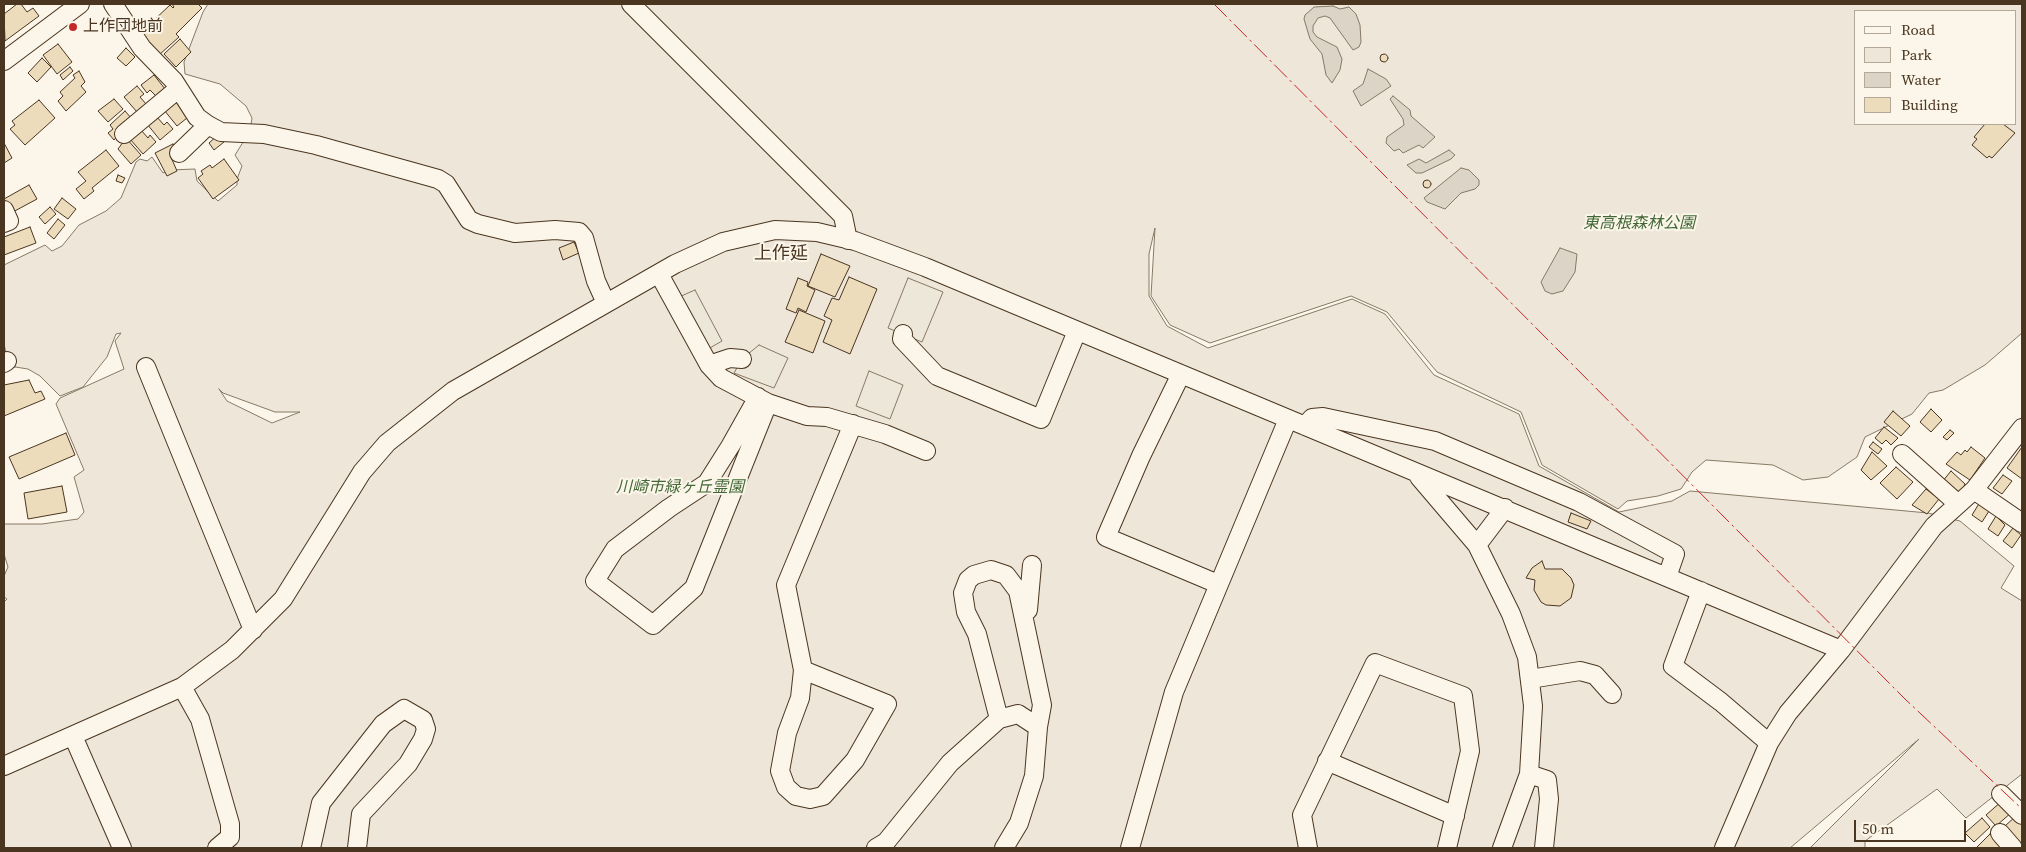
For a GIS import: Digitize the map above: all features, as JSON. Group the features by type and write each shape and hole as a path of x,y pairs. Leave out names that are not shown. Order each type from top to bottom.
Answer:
{"street":[{"path":"4,61 80,4"},
{"path":"113,4 142,48 178,89 197,117 208,125 221,132 264,134 316,145 438,179 446,184 469,220 478,224 515,233 555,230 579,232 584,238 596,281 606,304"},
{"path":"631,4 843,216 848,240"},
{"path":"124,134 178,89"},
{"path":"179,153 208,125"},
{"path":"4,210 9,221 4,223"},
{"path":"4,766 182,687 232,650 284,599 362,472 387,443 454,392 675,264 723,242 775,230 816,232 848,240 925,267 1841,650"},
{"path":"659,274 709,365 721,378 763,400 807,416 827,417 853,424 885,434 926,451"},
{"path":"903,334 902,339 937,376 1041,419 1077,331"},
{"path":"709,365 730,358 742,359"},
{"path":"146,367 253,630"},
{"path":"1181,374 1141,456 1106,537 1218,584"},
{"path":"763,400 694,588 653,625 595,581 615,549 706,483 763,400"},
{"path":"1305,426 1312,418 1323,417 1435,442 1579,502 1675,554 1666,577"},
{"path":"1130,848 1174,692 1288,419"},
{"path":"802,670 887,704 855,760 823,796 810,799 796,796 786,787 780,771 787,733 800,698 802,670 786,585 853,424"},
{"path":"1724,848 1769,743 1788,713 1841,650 1934,526 1974,490 2021,432"},
{"path":"1902,454 1957,504"},
{"path":"1418,474 1477,545 1511,614 1527,657 1533,706 1529,774 1502,848"},
{"path":"1974,490 2022,522"},
{"path":"1477,545 1505,508"},
{"path":"1026,628 1032,565"},
{"path":"999,719 977,634 966,612 963,593 968,580 974,575 991,570 1006,575 1018,591 1042,704 1034,776 1019,823 1004,848"},
{"path":"1702,591 1673,666 1721,702 1769,743"},
{"path":"1308,848 1302,815 1375,663 1463,696 1470,751 1447,848"},
{"path":"1530,679 1580,671 1595,675 1612,694"},
{"path":"182,687 200,719 230,824 230,837 217,848"},
{"path":"876,848 886,842 950,764 999,719 1018,714 1042,704"},
{"path":"311,848 321,803 383,724 404,709 422,720 426,729 423,740 408,764 361,814 357,848"},
{"path":"1018,714 1038,727"},
{"path":"72,736 122,848"},
{"path":"1327,761 1455,816"},
{"path":"1529,774 1547,780 1549,799 1544,848"},
{"path":"2001,794 2022,815"},
{"path":"2000,833 2013,848"}],"green space":[{"name":"川崎市緑ヶ丘霊園","path":"208,4 2022,4 2022,333 1985,365 1943,390 1929,393 1912,414 1865,437 1857,457 1828,477 1803,480 1773,465 1706,460 1692,472 1681,489 1658,496 1627,501 1618,509 1542,465 1521,412 1437,372 1387,312 1351,296 1210,343 1170,325 1151,296 1155,228 1149,254 1149,296 1167,326 1208,348 1352,299 1385,314 1434,375 1519,414 1539,466 1619,512 1672,501 1690,491 1928,513 1960,521 2014,566 2001,588 2022,601 2022,774 1966,818 1937,789 1865,841 1865,848 1810,848 1919,739 1790,848 4,848 4,602 7,599 4,597 4,576 8,567 4,554 4,524 42,524 78,519 84,512 74,477 84,470 56,404 60,398 124,369 115,341 121,333 116,334 107,357 83,387 60,396 40,376 28,369 9,366 4,344 4,265 45,245 52,251 62,246 79,225 106,211 121,198 136,162 140,159 147,161 152,157 163,173 170,170 195,169 197,181 218,201 237,185 237,179 242,166 235,155 250,131 252,118 246,106 220,84 185,74 184,62 203,12","holes":["219,389 223,393 275,412 300,412 272,423 227,401"]}],"shaded area":[{"path":"908,278 943,292 922,342 888,328"},
{"path":"695,290 722,341 708,349 679,297"},
{"path":"759,345 788,358 774,388 734,373 742,359"},
{"path":"869,371 903,385 890,419 856,406"}],"water":[{"path":"1333,6 1340,9 1349,7 1356,14 1360,25 1361,42 1359,47 1353,50 1330,18 1325,16 1318,18 1313,26 1313,32 1317,37 1337,47 1342,59 1340,70 1332,83 1326,75 1322,54 1310,39 1304,19 1305,15 1314,7"},
{"path":"1368,69 1386,79 1391,86 1361,106 1353,91 1363,84"},
{"path":"1393,96 1410,110 1411,116 1435,137 1423,148 1419,145 1403,153 1399,149 1394,151 1386,143 1387,137 1404,125 1403,119 1390,99"},
{"path":"1449,150 1455,155 1451,159 1422,173 1416,173 1407,165 1419,159 1426,163"},
{"path":"1461,168 1469,170 1479,180 1479,185 1475,189 1461,193 1445,209 1427,202 1424,198"},
{"path":"1560,248 1577,254 1575,272 1563,291 1552,294 1545,291 1541,282"}],"building":[{"path":"17,4 21,4 27,12 33,8 39,16 5,41 4,14"},
{"path":"172,4 198,4 202,8 176,34 179,37 159,55 141,34 144,31 142,28 153,21 170,5 173,8"},
{"path":"180,39 191,52 176,67 164,54"},
{"path":"58,44 72,62 57,74 43,55"},
{"path":"126,48 135,57 126,66 117,58"},
{"path":"1384,54 1388,58 1384,62 1380,58"},
{"path":"42,58 51,67 37,82 28,73"},
{"path":"70,67 73,71 63,80 60,75"},
{"path":"79,71 85,82 81,86 86,92 66,111 58,101 63,96 60,92 75,78 73,75"},
{"path":"154,75 165,89 156,96 150,90 147,93 141,85"},
{"path":"137,86 144,94 140,97 146,104 137,112 124,97"},
{"path":"114,99 123,109 108,122 98,111"},
{"path":"177,99 188,113 185,115 187,118 177,126 164,110"},
{"path":"39,100 55,118 25,145 10,129 15,125 12,121"},
{"path":"125,111 132,119 114,140 108,133 113,129 110,125"},
{"path":"156,116 164,125 167,122 173,129 160,140 147,124"},
{"path":"1984,125 2004,125 2015,133 1992,158 1989,156 1987,158 1972,145 1977,139 1974,137"},
{"path":"141,130 148,138 150,135 156,142 143,154 130,139"},
{"path":"218,135 224,142 214,150 209,143"},
{"path":"126,138 141,155 131,164 118,149"},
{"path":"4,143 12,158 4,163"},
{"path":"173,144 177,152 170,155 177,171 167,176 155,153"},
{"path":"106,150 119,166 92,188 94,191 84,199 76,189 86,181 78,172"},
{"path":"224,159 239,180 213,199 198,178 203,174 201,171 210,165 212,168"},
{"path":"118,175 125,178 122,183 116,181"},
{"path":"1427,180 1431,184 1427,188 1423,184"},
{"path":"29,185 37,199 11,213 4,199"},
{"path":"62,198 76,209 68,219 54,209"},
{"path":"50,207 56,214 45,224 39,217"},
{"path":"58,219 65,225 54,239 47,233"},
{"path":"30,227 36,243 4,255 4,237"},
{"path":"574,242 579,253 563,260 559,248"},
{"path":"821,254 850,266 835,297 808,286"},
{"path":"849,277 877,289 850,354 823,342 832,320 824,316 832,298 839,300"},
{"path":"798,278 808,282 807,286 815,290 806,312 798,308 796,313 786,309"},
{"path":"799,310 825,321 813,353 785,342"},
{"path":"29,380 35,393 41,391 45,399 4,416 4,385"},
{"path":"1931,409 1942,420 1931,432 1920,422"},
{"path":"1893,411 1910,426 1901,436 1884,422"},
{"path":"1884,427 1898,438 1891,445 1886,440 1882,444 1875,438"},
{"path":"1950,430 1954,433 1947,440 1943,437"},
{"path":"66,433 75,455 19,479 9,457"},
{"path":"1873,442 1882,449 1878,454 1869,447"},
{"path":"1971,447 1985,458 1970,480 1946,464 1957,452 1961,455"},
{"path":"2022,447 2022,479 2007,468"},
{"path":"1872,452 1887,466 1871,480 1861,470"},
{"path":"1896,467 1913,482 1897,499 1880,483"},
{"path":"1951,471 1965,484 1961,493 1959,491 1956,494 1942,482"},
{"path":"2003,475 2012,481 2002,494 1993,488"},
{"path":"62,486 67,512 28,519 24,493"},
{"path":"1926,489 1939,499 1927,514 1912,505"},
{"path":"1980,502 1989,511 1982,522 1972,515"},
{"path":"1571,513 1591,521 1587,529 1568,522"},
{"path":"1996,516 2005,525 1998,536 1988,529"},
{"path":"2013,528 2021,535 2012,548 2003,541"},
{"path":"1542,561 1545,569 1562,569 1571,578 1574,585 1571,598 1560,606 1546,605 1541,602 1534,590 1535,580 1526,578 1532,568"},
{"path":"2002,801 2012,812 1996,826 1986,815"},
{"path":"2016,816 2022,824 2022,841 2020,843 2005,826"},
{"path":"1982,818 1990,827 1974,842 1965,833"},
{"path":"1990,834 2004,848 1976,848"}],"power":[{"path":"1214,4 1905,699 2022,809"}],"place":[{"name":"上作団地前","path":"73,27"}],"district":[{"name":"上作延","path":"781,254"}],"park label":[{"name":"東高根森林公園","path":"1639,224"}]}
